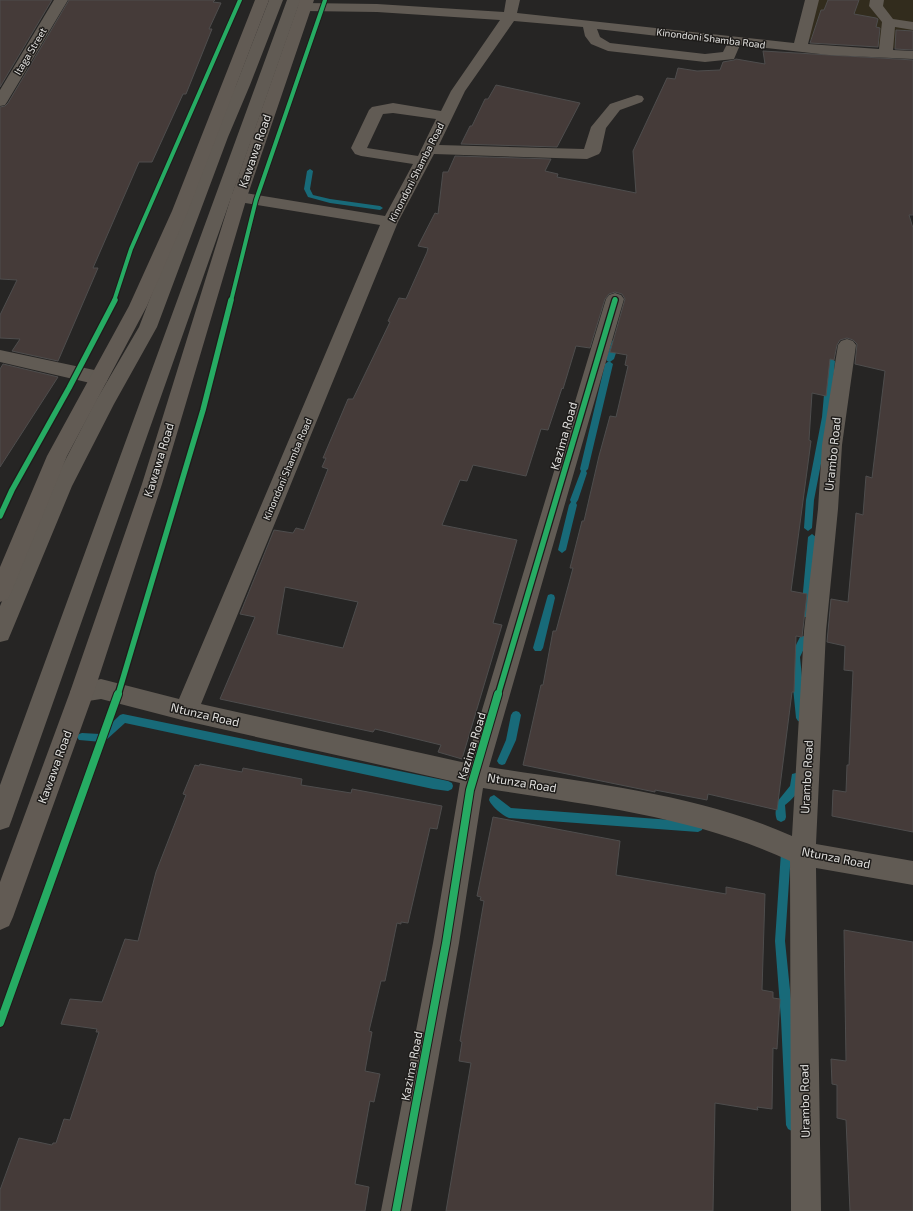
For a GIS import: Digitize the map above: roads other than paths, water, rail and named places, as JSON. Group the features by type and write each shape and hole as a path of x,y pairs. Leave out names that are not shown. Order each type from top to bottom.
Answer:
{"main road":[{"path":"2,585 57,456 145,291 180,211 262,0"},
{"name":"Kawawa Road","path":"0,917 82,692 152,484 239,197 302,2"}],"street":[{"name":"Itaga Street","path":"0,102 61,0"},
{"path":"0,633 62,486 104,404 148,327 220,138 243,85 276,0"},
{"path":"800,48 812,0"},
{"path":"877,0 876,6 878,11 889,22 913,26"},
{"path":"302,2 377,8 512,8"},
{"name":"Kawawa Road","path":"0,819 302,2"},
{"name":"Kinondoni Shamba Road","path":"186,711 390,222 458,91 512,8 590,24 829,51 913,56"},
{"path":"886,54 889,22"},
{"path":"590,24 592,37 597,43 608,47 705,58 729,56 735,41"},
{"path":"445,116 393,108 377,110 359,148 367,154 587,154 593,151 599,127 615,107 637,99"},
{"path":"239,197 390,222"},
{"name":"Kazima Road","path":"396,1211 446,943 470,790 476,776 615,299"},
{"name":"Urambo Road","path":"806,1211 803,854 814,631 828,509 832,445 847,345"},
{"path":"0,356 98,378"},
{"name":"Ntunza Road","path":"82,692 101,690 186,711 476,776 654,805 701,817 768,838 803,854 913,873"}],"waterway":[{"path":"310,171 307,189 310,196 330,201 380,208"},
{"path":"610,359 616,341"},
{"path":"808,528 810,500 826,417 831,361"},
{"path":"584,469 609,364"},
{"path":"579,485 583,473"},
{"path":"574,500 578,488"},
{"path":"562,550 573,505"},
{"path":"806,614 812,537"},
{"path":"538,648 551,598"},
{"path":"801,718 795,657 803,640"},
{"path":"502,761 511,740 516,715"},
{"path":"82,737 102,738 123,718 448,786"},
{"path":"782,802 795,788 796,777"},
{"path":"494,800 509,813 698,827"},
{"path":"781,808 781,817"},
{"path":"786,852 780,941 787,1019 792,1125"}]}
